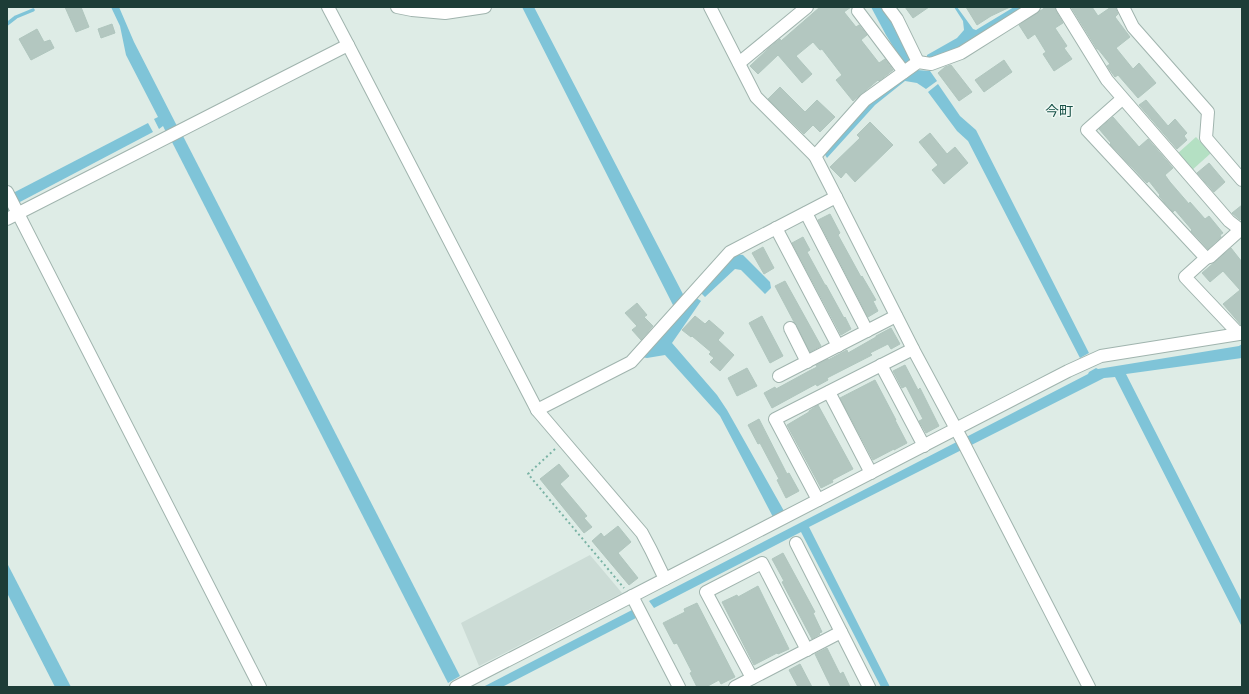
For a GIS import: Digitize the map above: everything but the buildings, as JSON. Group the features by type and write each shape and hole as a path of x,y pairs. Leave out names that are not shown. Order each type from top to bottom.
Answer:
{"street":[{"path":"328,7 537,410 642,533 665,579"},
{"path":"397,7 445,13 485,7"},
{"path":"710,7 756,97 815,156 913,349 1089,687"},
{"path":"739,63 807,7"},
{"path":"888,7 897,19 918,62"},
{"path":"815,156 865,100 918,62 931,64 961,53 1034,7"},
{"path":"1062,7 1107,80 1122,99 1167,148 1229,221 1241,231 1210,257 1206,258 1185,277 1240,333"},
{"path":"1123,7 1132,28 1208,112 1206,138 1241,177"},
{"path":"858,11 904,72"},
{"path":"7,219 348,45"},
{"path":"1122,99 1087,130 1206,258"},
{"path":"7,192 260,687"},
{"path":"537,410 631,362 730,252 836,197"},
{"path":"806,212 867,331"},
{"path":"776,228 838,346"},
{"path":"779,376 896,316"},
{"path":"790,328 806,362"},
{"path":"456,687 924,446 961,439 1068,371 1101,356 1240,333"},
{"path":"818,500 775,418 913,349"},
{"path":"881,365 924,446"},
{"path":"829,392 871,473"},
{"path":"796,543 868,687"},
{"path":"752,678 706,592 762,563 807,650"},
{"path":"632,596 679,687"},
{"path":"735,687 841,632"}],"path":[{"path":"564,441 528,474 626,591 632,596"}],"shaded area":[{"path":"590,555 622,593 479,666 461,623"}],"green space":[{"path":"1196,137 1211,153 1191,171 1177,154"}],"water":[{"path":"111,7 119,7 134,42 177,126 166,132 163,126 159,129 154,119 158,117 126,55 120,26"},
{"path":"522,7 534,7 685,298 695,297 701,301 672,343 717,395 727,410 784,511 773,517 720,416 665,355 647,358 641,357 675,309"},
{"path":"871,7 882,7 894,23 911,59 904,64 886,35"},
{"path":"954,7 957,7 973,29 976,30 1014,7 1026,7 964,45 930,59 927,55 957,38 964,30 963,21"},
{"path":"917,70 930,71 937,81 926,89 917,83 905,81 875,105 827,158 824,153 872,102"},
{"path":"938,84 960,116 976,130 1089,353 1080,358 968,141 957,131 928,92"},
{"path":"148,123 153,132 18,203 13,193"},
{"path":"183,136 460,676 448,683 172,142"},
{"path":"735,254 743,255 770,282 771,288 765,294 741,270 735,269 705,297 700,292"},
{"path":"1242,344 1242,358 1126,374 1242,602 1242,627 1115,377 1104,378 809,527 890,687 881,687 801,532 654,608 649,601 1088,374 1096,368 1098,369 1239,346"},
{"path":"7,563 71,687 55,687 7,593"},
{"path":"632,610 636,618 502,687 483,687"}],"waterway":[{"path":"7,24 16,17 33,10"}],"district":[{"name":"今町","path":"1059,111"}]}
